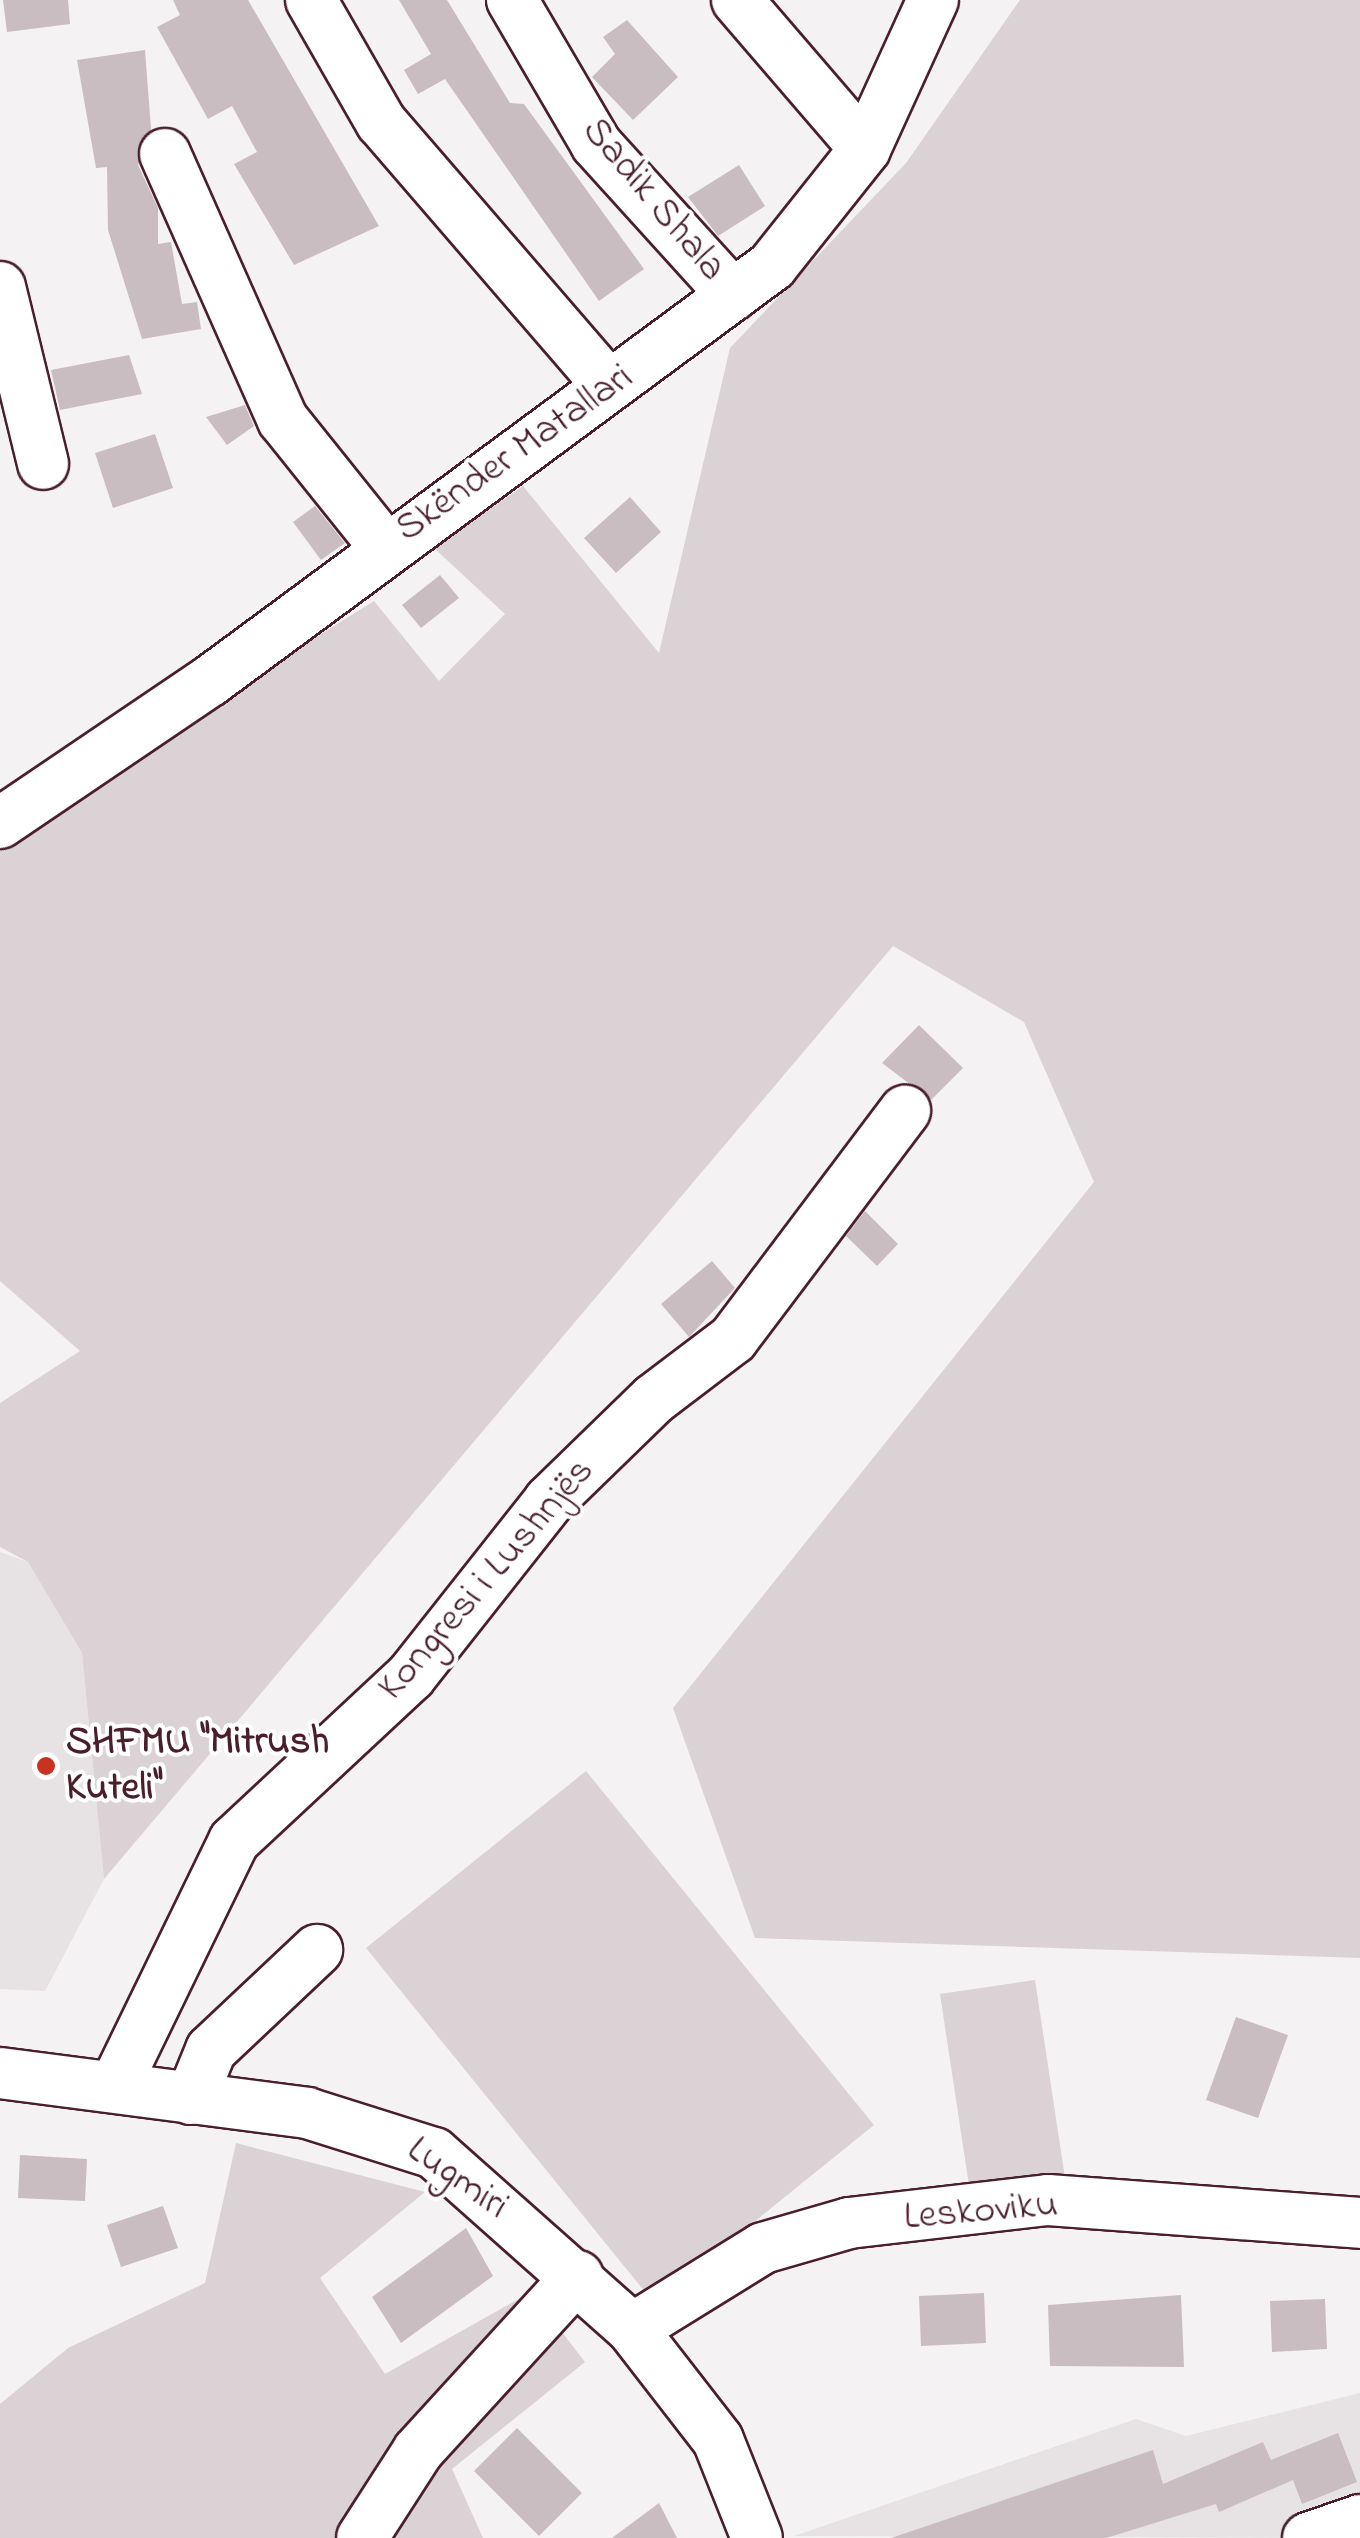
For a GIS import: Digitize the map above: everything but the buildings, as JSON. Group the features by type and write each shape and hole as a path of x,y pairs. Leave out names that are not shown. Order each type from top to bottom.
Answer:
{"street":[{"path":"310,0 382,122 609,386"},
{"name":"Sadik Shala","path":"512,0 596,144 733,295"},
{"path":"737,0 865,149"},
{"name":"Skënder Matallari","path":"0,822 210,680 384,546 733,295 803,238 865,149 922,5"},
{"path":"164,154 284,420 384,546"},
{"path":"0,287 43,464"},
{"name":"Kongresi i Lushnjës","path":"116,2082 234,1841 411,1676 548,1501 654,1399 734,1339 905,1111"},
{"path":"190,2099 211,2050 317,1950"},
{"name":"Lugmiri","path":"0,2073 116,2082 404,2138 469,2177 632,2329 718,2440 757,2538"},
{"name":"Leskoviku","path":"632,2329 763,2248 849,2222 1048,2200 1359,2222"},
{"path":"362,2538 418,2451 578,2276"},
{"path":"1308,2538 1360,2520"}],"shaded area":[{"path":"1020,0 1360,0 1360,1958 755,1938 673,1708 1094,1182 1024,1022 893,946 104,1879 82,1653 28,1562 0,1547 0,1403 80,1351 0,1281 0,835 374,601 439,681 505,614 434,548 523,486 659,653 730,348 906,163"},
{"name":"SHFMU \"Mitrush Kuteli\"","path":"0,1552 28,1562 82,1653 104,1879 45,1991 0,1989"},
{"path":"586,1771 874,2125 654,2303 366,1948"},
{"path":"1035,1980 1065,2178 970,2192 940,1994"},
{"path":"236,2143 425,2192 320,2278 385,2374 531,2292 585,2362 452,2469 483,2538 0,2538 0,2404 68,2348 205,2283"},
{"path":"1360,2393 1360,2538 794,2536 1136,2419 1186,2436"}],"place":[{"name":"SHFMU \"Mitrush Kuteli\"","path":"46,1766"}]}
